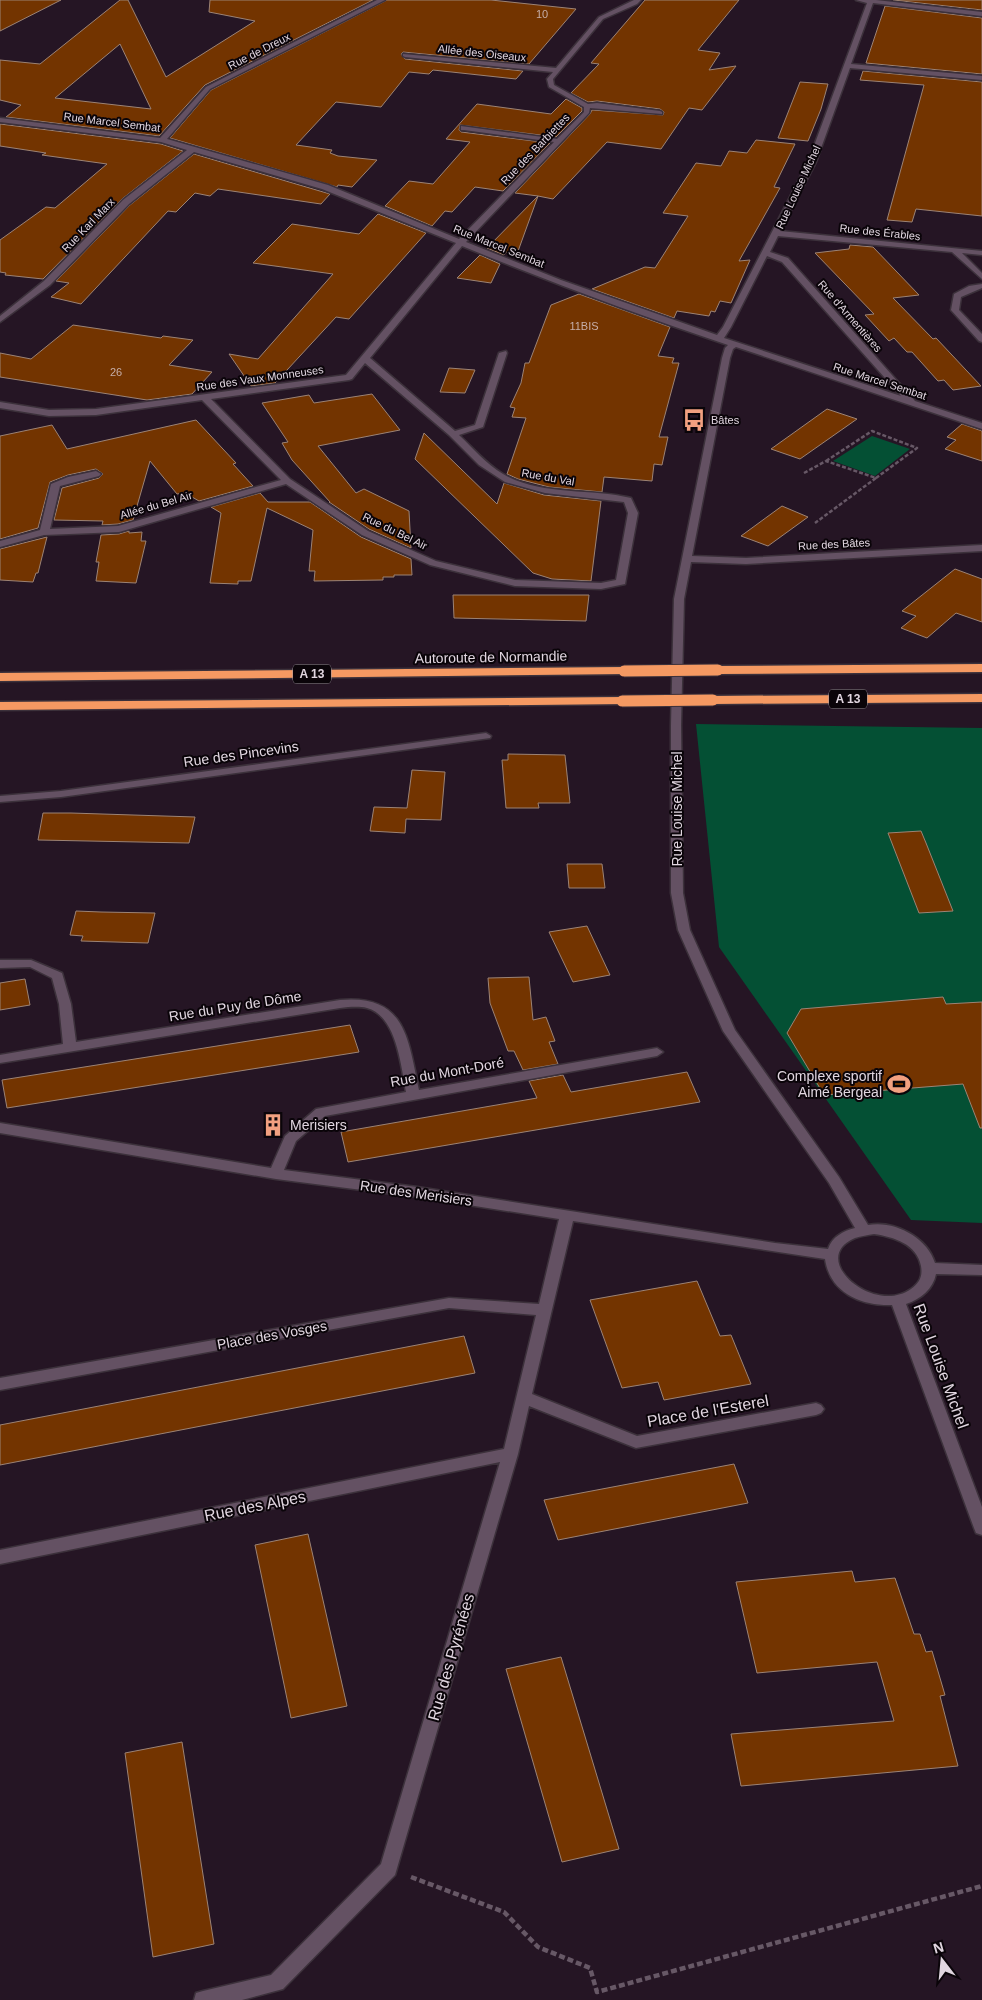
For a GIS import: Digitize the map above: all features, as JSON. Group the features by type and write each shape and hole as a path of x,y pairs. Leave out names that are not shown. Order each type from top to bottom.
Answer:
{"highway":[{"name":"Autoroute de Normandie","path":"0,677 982,668"},
{"name":"A 13","path":"0,706 982,698"}],"street":[{"name":"Rue de Dreux","path":"162,140 208,88 382,0"},
{"path":"558,70 601,18 635,4 638,0"},
{"path":"859,0 982,14"},
{"name":"Rue Louise Michel","path":"719,338 812,162 871,1"},
{"name":"Allée des Oiseaux","path":"405,55 558,70"},
{"path":"847,66 982,78"},
{"name":"Rue des Barbiettes","path":"461,242 587,112 587,106 551,86 550,79 558,70"},
{"path":"587,106 597,105 660,113"},
{"name":"Rue Marcel Sembat","path":"0,120 162,140 325,187 558,282 647,315 982,426"},
{"path":"464,128 559,141"},
{"name":"Rue Karl Marx","path":"0,320 47,283 126,202 194,148"},
{"name":"Rue des Érables","path":"776,233 982,254"},
{"name":"Rue des Vaux Monneuses","path":"0,405 49,413 96,412 349,377 461,242"},
{"path":"955,251 982,277"},
{"name":"Rue d'Armentières","path":"765,253 785,260 912,404"},
{"path":"982,286 972,288 957,296 955,310 982,338"},
{"name":"Rue Louise Michel","path":"735,344 730,348 726,358 679,599 676,724 677,892 684,930 729,1030 834,1180 863,1230"},
{"path":"453,434 479,427 503,353"},
{"name":"Rue du Val","path":"365,358 453,434 490,470 517,484 564,493 606,494 628,500 633,513 621,582"},
{"name":"Rue du Bel Air","path":"204,397 286,481 364,533 433,563 515,583 601,586 621,582"},
{"path":"44,532 56,484 96,474"},
{"name":"Allée du Bel Air","path":"0,544 44,532 119,529 286,481"},
{"name":"Rue des Bâtes","path":"687,560 746,561 982,548"},
{"name":"Rue des Pincevins","path":"0,798 61,794 486,736"},
{"path":"0,964 20,961 42,967 58,976 65,1004 70,1048"},
{"name":"Rue du Puy de Dôme","path":"0,1059 340,1004 360,1003 376,1006 392,1018 399,1034 413,1094"},
{"name":"Rue du Mont-Doré","path":"276,1174 290,1139 321,1112 413,1094 657,1052"},
{"name":"Rue des Merisiers","path":"0,1128 276,1174 418,1192 832,1255"},
{"name":"Rue des Pyrénées","path":"203,2000 276,1982 389,1868 510,1454 567,1216"},
{"path":"863,1230 885,1230 907,1238 923,1251 929,1268 926,1282 921,1289 907,1298 883,1302 855,1294 843,1286 835,1276 831,1265 832,1255 839,1242 846,1236 863,1230"},
{"path":"929,1268 982,1270"},
{"name":"Rue Louise Michel","path":"898,1300 982,1528"},
{"name":"Place des Vosges","path":"0,1384 449,1303 545,1310"},
{"name":"Place de l'Esterel","path":"523,1397 636,1442 816,1409"},
{"name":"Rue des Alpes","path":"0,1557 510,1454"}],"path":[{"path":"804,473 872,431 917,448 815,523"},
{"path":"826,461 876,478"},
{"path":"389,1868 504,1912 538,1947 590,1968 597,1992 982,1886"}],"green space":[{"path":"872,436 910,449 875,476 833,461"},
{"name":"Complexe sportif Aimé Bergeal","path":"696,724 982,728 982,1223 911,1220 719,947"}],"building":[{"path":"0,0 61,0 0,31"},
{"path":"120,0 128,0 166,77 255,21 209,12 210,0 373,0 205,85 159,136 6,117 21,105 0,100 0,60 40,64","holes":["120,44 151,109 55,98"]},
{"path":"387,0 491,0 576,9 529,64 403,52 401,54 405,59 523,71 516,79 433,70 429,74 409,72 381,107 336,102 296,145 332,150 330,153 338,156 377,160 352,187 338,185 337,187 170,138 211,90"},
{"path":"645,0 739,0 698,50 720,53 709,70 736,66 702,110 689,108 661,149 607,142 553,199 515,193 592,110 663,115 664,112 660,109 597,101 588,102 571,93 599,64 591,63"},
{"path":"893,0 982,0 982,10"},
{"path":"885,6 982,18 982,74 866,63"},
{"path":"863,71 982,82 982,216 916,209 912,222 887,220 924,85 860,80"},
{"path":"800,82 828,84 821,109 808,141 778,138"},
{"path":"566,99 582,108 582,111 556,137 460,125 459,130 461,132 550,143 503,191 475,187 452,212 445,211 432,226 385,206 409,181 433,184 470,142 446,139 477,104 551,114"},
{"path":"0,124 161,144 183,151 122,199 43,279 5,275 6,273 0,272 0,240 46,207 55,208 107,164 42,155 46,153 0,146"},
{"path":"756,140 795,144 774,187 780,188 739,261 750,260 731,303 720,301 715,312 711,311 709,316 677,311 674,318 592,289 645,267 655,268 688,216 663,213 696,163 721,166 729,151 747,153"},
{"path":"194,154 330,194 321,204 218,189 210,196 195,193 176,212 168,211 81,304 51,297 69,283 56,281 130,205"},
{"path":"538,196 517,254 506,252 504,255 487,248"},
{"path":"378,214 426,233 349,319 336,317 275,383 251,386 229,354 258,359 333,274 253,263 292,224 359,234"},
{"path":"850,245 873,247 919,295 893,298 933,339 936,338 981,386 953,390 944,380 938,381 912,352 907,352 894,338 889,341 865,315 874,314 815,253 849,249"},
{"path":"480,255 500,264 491,283 457,278"},
{"path":"579,294 670,327 658,356 674,358 672,363 679,363 659,437 668,437 662,465 654,464 652,481 604,477 602,492 549,487 518,479 507,474 526,418 512,417 515,408 510,407 521,383 525,363 529,363 551,305"},
{"path":"73,325 161,338 163,336 193,340 169,365 212,372 192,394 147,400 0,377 0,353 31,359"},
{"path":"449,368 475,370 465,393 440,392"},
{"path":"372,394 400,430 318,446 356,493 364,489 409,511 411,548 369,529 329,502 292,460 282,443 288,442 262,403 309,395 314,403"},
{"path":"827,409 857,419 800,459 771,449"},
{"path":"196,420 236,463 233,464 253,486 199,501 185,493 177,494 150,461 133,520 118,524 102,525 103,521 54,520 62,488 99,478 103,474 96,469 68,475 50,482 38,528 0,539 0,436 52,425 67,449"},
{"path":"962,424 982,431 982,461 945,449 956,440 947,437"},
{"path":"424,433 497,504 504,483 544,495 601,501 591,581 552,579 533,573 415,459"},
{"path":"260,493 268,502 310,502 361,537 411,559 412,575 394,575 394,577 383,577 383,580 314,581 315,571 309,571 313,530 267,508 251,581 238,581 238,584 210,583 221,513 211,507"},
{"path":"782,506 808,517 768,546 741,536"},
{"path":"129,531 129,533 142,532 141,541 146,541 136,583 96,581 99,562 96,562 101,535 119,534"},
{"path":"47,537 38,573 36,573 33,582 0,580 0,549"},
{"path":"955,569 982,579 982,622 956,613 927,638 901,628 916,616 902,611"},
{"path":"453,595 589,595 586,621 454,618"},
{"path":"508,754 565,755 570,803 538,803 539,808 506,808 502,760 508,760"},
{"path":"412,770 445,772 441,820 406,819 405,833 370,831 374,807 407,808"},
{"path":"43,813 195,817 189,843 38,840"},
{"path":"921,831 953,911 919,913 888,833"},
{"path":"567,864 602,864 605,888 569,888"},
{"path":"76,911 155,913 148,943 81,941 83,936 70,935"},
{"path":"587,926 610,975 573,982 549,932"},
{"path":"529,977 533,1020 546,1017 555,1041 549,1042 558,1064 523,1070 514,1051 508,1051 490,1003 488,978"},
{"path":"25,979 30,1005 0,1010 0,983"},
{"path":"943,997 946,1004 982,1002 982,1128 980,1128 963,1084 824,1095 787,1033 801,1009"},
{"path":"350,1025 359,1052 7,1108 2,1080"},
{"path":"687,1072 700,1102 348,1162 341,1132 537,1098 529,1081 563,1075 571,1092"},
{"path":"697,1281 720,1336 731,1335 751,1384 664,1400 658,1382 622,1388 590,1300"},
{"path":"464,1336 475,1373 0,1465 0,1425"},
{"path":"734,1464 748,1503 558,1540 544,1500"},
{"path":"308,1534 347,1706 291,1718 255,1545"},
{"path":"852,1571 855,1582 895,1578 914,1634 920,1634 926,1652 932,1651 945,1695 940,1696 958,1766 741,1786 731,1734 894,1721 877,1662 757,1673 736,1582"},
{"path":"561,1657 619,1849 562,1862 506,1669"},
{"path":"182,1742 214,1944 153,1957 125,1753"}],"place":[{"name":"Bâtes","path":"694,420"},
{"name":"Complexe sportif Aimé Bergeal","path":"899,1084"},
{"name":"Merisiers","path":"273,1125"}]}
